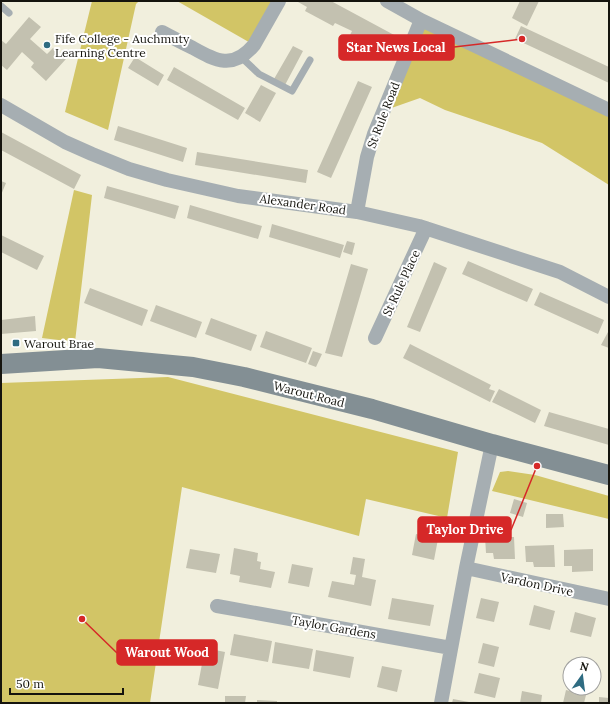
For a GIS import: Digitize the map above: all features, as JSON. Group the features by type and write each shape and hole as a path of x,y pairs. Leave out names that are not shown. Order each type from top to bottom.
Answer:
{"street":[{"path":"162,32 212,59 222,61 232,60 241,57 254,46 279,1"},
{"path":"387,1 421,20 609,110"},
{"name":"St Rule Road","path":"358,212 367,158 374,134 421,20"},
{"name":"Alexander Road","path":"1,105 65,142 137,171 167,180 238,196 358,212 426,228 560,272 609,297"},
{"name":"St Rule Place","path":"375,338 426,228"},
{"name":"Warout Road","path":"1,364 98,358 193,367 244,377 372,409 492,444 609,475"},
{"path":"441,703 466,568 492,444"},
{"name":"Vardon Drive","path":"466,568 609,599"},
{"name":"Taylor Gardens","path":"216,606 451,648"}],"lane":[{"path":"1,6 9,13"},
{"path":"241,57 259,74 292,91 310,60"}],"shaded area":[{"path":"92,1 139,1 136,4 108,130 65,112"},
{"path":"177,1 280,1 254,45"},
{"path":"421,20 609,110 609,185 542,143 445,110 420,98 383,111"},
{"path":"74,190 92,195 75,342 42,338"},
{"path":"168,377 458,452 447,518 366,499 359,536 182,487 150,703 1,703 1,383"},
{"path":"508,471 535,475 609,496 609,519 492,491 500,472"}],"building":[{"path":"331,1 396,36 388,51 380,47 378,50 350,35 352,31 335,23 333,26 305,11 307,7 298,2"},
{"path":"520,1 539,1 527,26 512,18"},
{"path":"29,17 41,27 30,39 47,54 53,48 66,59 46,81 31,67 34,63 22,52 7,70 1,65 1,40 6,44"},
{"path":"521,26 609,67 609,83 515,39"},
{"path":"293,46 303,51 285,85 274,79"},
{"path":"135,57 164,75 158,86 128,68"},
{"path":"174,67 245,108 238,120 167,80"},
{"path":"358,81 372,87 331,178 317,172"},
{"path":"261,85 276,93 260,122 245,113"},
{"path":"118,126 187,148 183,162 114,140"},
{"path":"1,132 81,175 74,189 1,150"},
{"path":"197,152 308,170 306,183 195,165"},
{"path":"1,181 6,183 1,195"},
{"path":"107,186 179,206 175,219 104,198"},
{"path":"190,205 262,226 258,239 187,218"},
{"path":"272,224 344,245 340,258 269,237"},
{"path":"1,235 44,256 37,270 1,252"},
{"path":"347,241 355,243 352,255 343,252"},
{"path":"468,261 533,289 527,302 462,274"},
{"path":"434,262 447,268 420,332 407,327"},
{"path":"351,264 368,269 342,357 325,353"},
{"path":"90,288 148,310 142,326 84,303"},
{"path":"540,292 604,320 598,334 534,305"},
{"path":"156,305 202,322 196,338 150,321"},
{"path":"35,316 36,331 1,334 1,320"},
{"path":"211,318 257,335 251,351 205,334"},
{"path":"266,331 312,348 306,363 260,347"},
{"path":"609,332 609,348 601,345"},
{"path":"410,344 491,385 489,389 495,391 490,402 403,358"},
{"path":"313,351 322,354 316,367 308,364"},
{"path":"499,389 541,410 535,423 492,402"},
{"path":"549,412 609,429 609,445 544,426"},
{"path":"514,499 527,503 523,517 510,513"},
{"path":"546,514 563,514 564,527 546,528"},
{"path":"416,534 438,539 434,560 412,555"},
{"path":"485,537 514,537 515,559 494,559 493,553 486,553"},
{"path":"554,545 555,567 534,567 533,562 526,562 525,546"},
{"path":"234,548 258,553 257,561 261,562 260,569 275,572 271,588 239,582 240,576 230,574"},
{"path":"190,549 220,554 216,573 186,568"},
{"path":"593,549 593,571 572,572 572,566 564,566 564,550"},
{"path":"353,557 365,559 362,577 376,580 371,606 328,597 332,581 354,585 356,575 350,574"},
{"path":"292,564 313,568 309,587 288,583"},
{"path":"392,598 434,605 430,626 388,619"},
{"path":"481,598 499,602 494,622 476,618"},
{"path":"534,605 555,611 550,630 529,625"},
{"path":"575,612 596,618 591,637 570,632"},
{"path":"234,634 272,641 268,662 230,655"},
{"path":"275,642 313,649 309,669 272,663"},
{"path":"483,643 499,647 494,667 478,663"},
{"path":"205,648 225,652 218,689 198,685"},
{"path":"316,650 354,657 350,678 313,671"},
{"path":"382,666 402,670 397,692 377,687"},
{"path":"479,673 500,678 495,698 474,693"},
{"path":"522,691 542,695 541,703 520,703"},
{"path":"225,696 246,696 245,703 225,703"},
{"path":"565,696 586,696 584,703 563,703"},
{"path":"599,697 609,698 609,703 599,703"},
{"path":"453,699 469,702 469,703 452,703"},
{"path":"257,700 277,701 277,703 257,703"}],"place":[{"name":"Star News Local","path":"522,39"},
{"name":"Fife College - Auchmuty Learning Centre","path":"47,45"},
{"name":"Warout Brae","path":"16,343"},
{"name":"Taylor Drive","path":"537,466"},
{"name":"Warout Wood","path":"82,619"}]}
